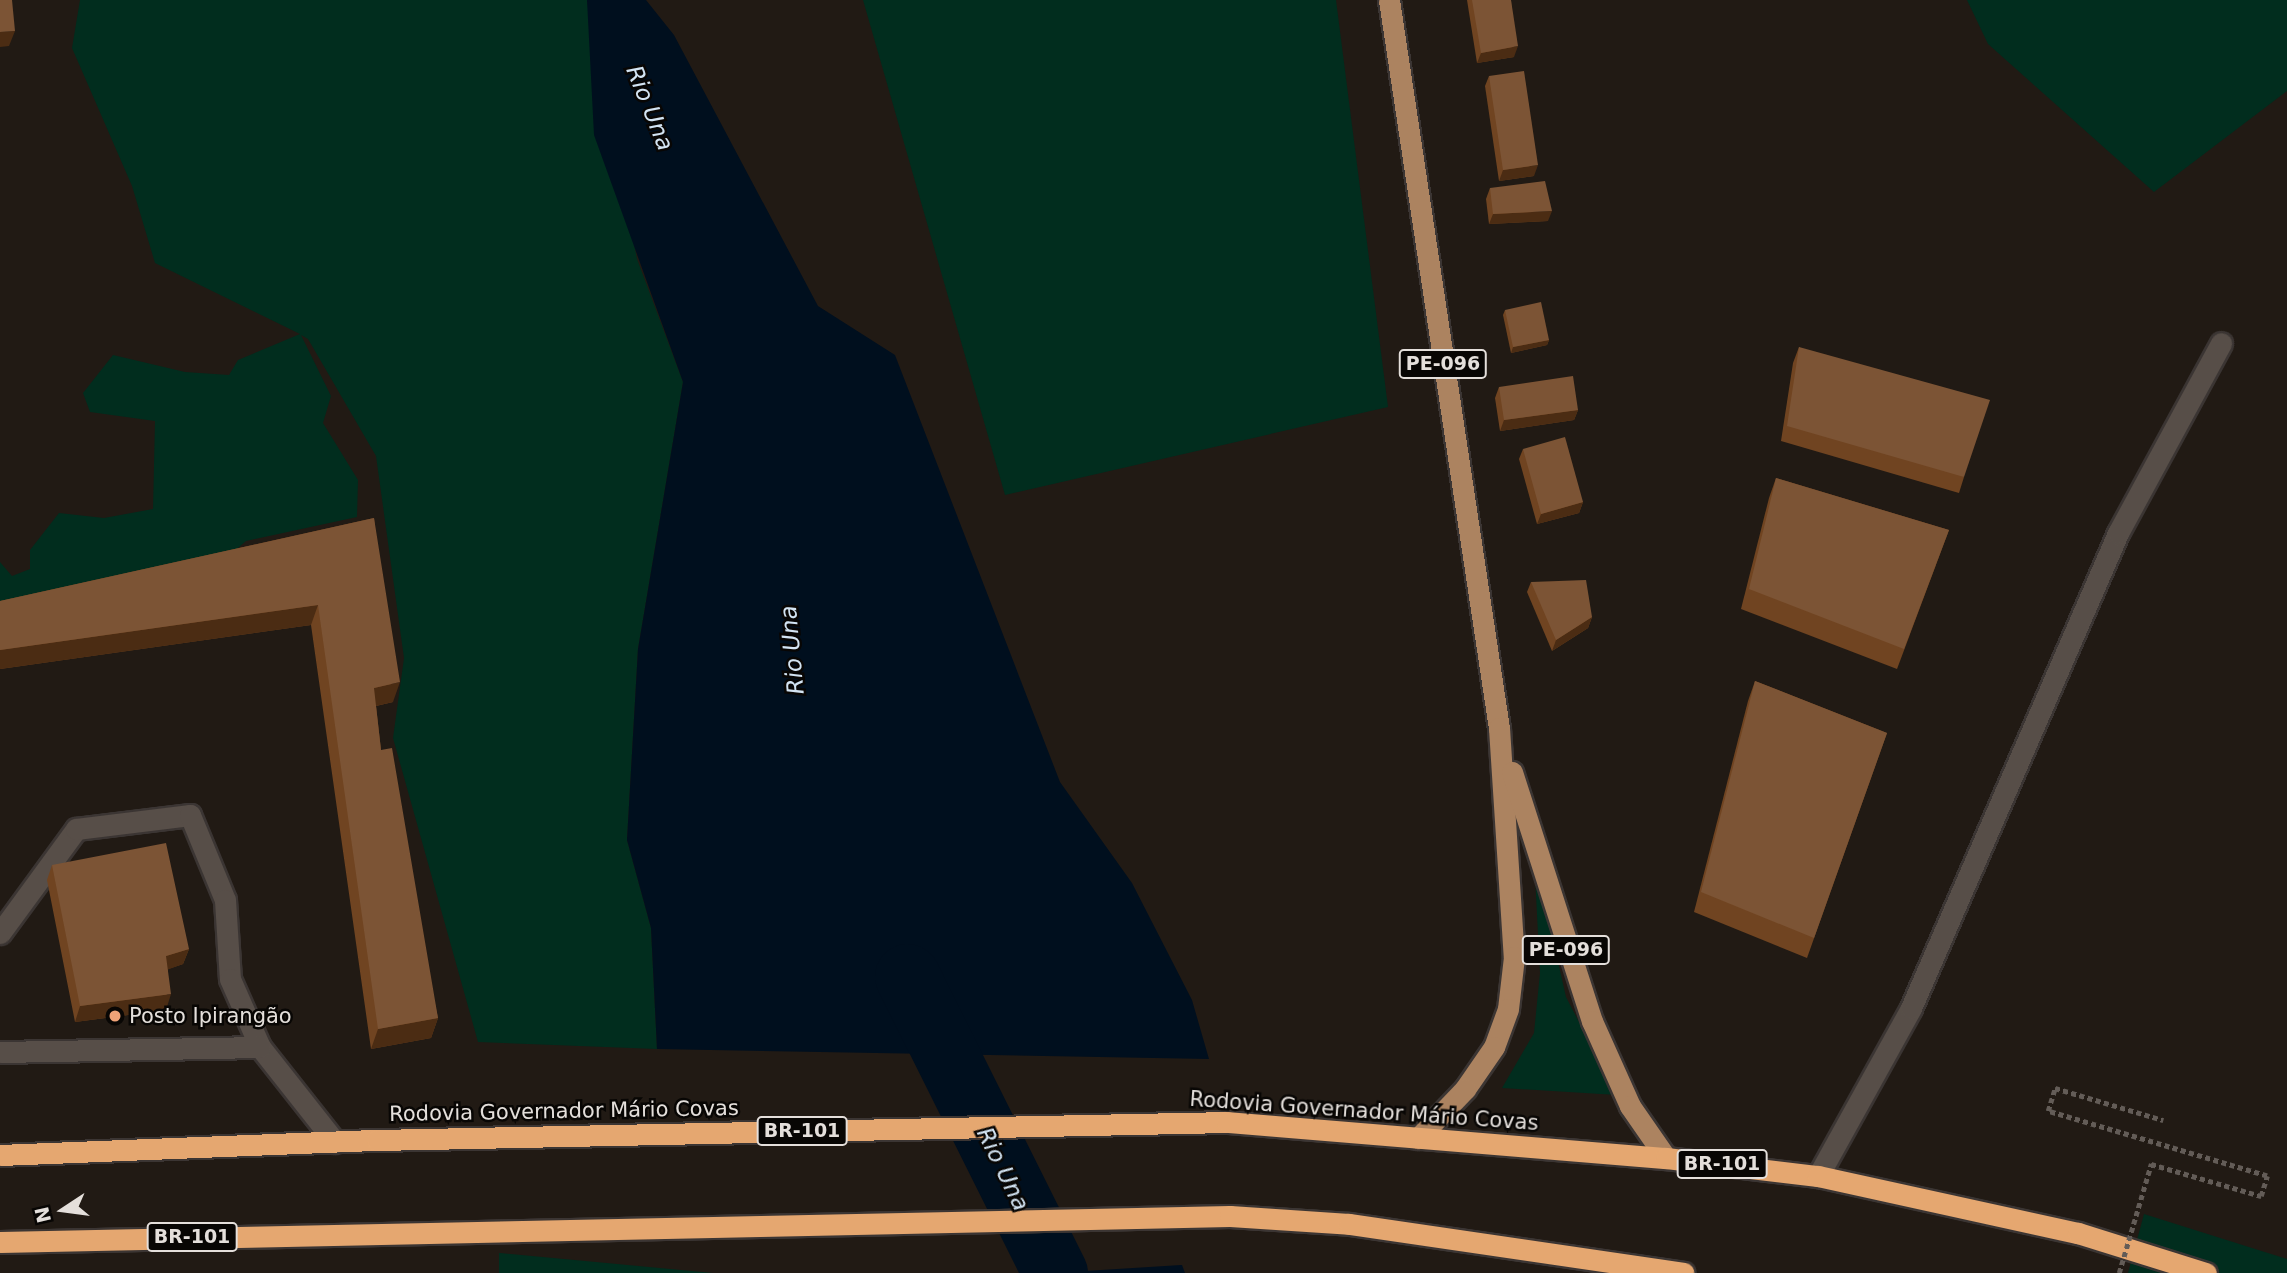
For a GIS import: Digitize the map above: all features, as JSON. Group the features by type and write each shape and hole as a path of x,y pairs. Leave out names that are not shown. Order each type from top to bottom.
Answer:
{"highway":[{"name":"Rodovia Governador Mário Covas","path":"0,1155 377,1140 1227,1122 1666,1158 1818,1176 2078,1233 2206,1273"},
{"name":"BR-101","path":"0,1242 1230,1216 1349,1224 1683,1273"}],"main road":[{"name":"PE-096","path":"1389,0 1499,728 1513,945 1508,1009 1494,1047 1465,1089 1418,1138"},
{"name":"PE-096","path":"1499,728 1533,849 1592,1021 1630,1105 1666,1158"}],"street":[{"path":"1818,1176 1911,1008 2118,533 2221,343"},
{"path":"0,933 76,829 190,816 225,900 230,979 260,1046 307,1101 335,1142"},
{"path":"0,1052 260,1046"}],"path":[{"path":"2119,1273 2151,1164 2261,1196 2267,1176 2048,1111 2055,1088 2163,1120"}],"green space":[{"path":"80,0 587,0 637,259 683,382 638,649 627,840 651,928 657,1049 478,1042 393,738 404,658 376,456 308,339 301,335 331,396 323,423 358,480 357,517 246,541 209,573 0,638 0,562 12,576 30,569 30,550 59,513 104,518 153,509 155,421 90,412 83,393 113,355 185,372 229,375 238,360 300,334 155,263 132,186 72,48"},
{"path":"863,0 1336,0 1388,407 1005,495"},
{"path":"1967,0 2287,0 2287,91 2154,192 1988,44"},
{"path":"1534,856 1566,997 1617,1095 1502,1088 1534,1033 1540,973"},
{"path":"2144,1214 2287,1259 2287,1273 2128,1273"},
{"path":"500,1253 713,1273 499,1273"}],"water":[{"path":"587,0 646,0 674,35 818,306 895,355 1060,782 1132,883 1192,1000 1209,1059 657,1049 651,928 627,840 638,649 683,382 594,135"},
{"path":"1181,1265 1185,1273 1053,1273"}],"building":[{"path":"0,0 12,0 15,31 0,32"},
{"path":"1472,0 1511,0 1518,46 1481,53"},
{"path":"1524,71 1538,165 1503,170 1489,76"},
{"path":"1545,181 1552,211 1493,214 1490,188"},
{"path":"1541,302 1549,340 1513,347 1505,310"},
{"path":"1799,347 1990,400 1964,477 1787,426"},
{"path":"1573,376 1578,410 1504,420 1499,387"},
{"path":"1565,437 1583,502 1541,514 1523,449"},
{"path":"1776,478 1949,530 1904,649 1749,589"},
{"path":"374,518 400,682 374,688 381,750 392,748 438,1018 378,1029 318,605 0,650 0,601"},
{"path":"1586,580 1592,617 1556,640 1531,582"},
{"path":"1755,681 1887,733 1814,938 1701,892"},
{"path":"166,843 189,949 166,956 171,994 80,1006 52,865"}],"waterway":[{"name":"Rio Una","path":"907,976 1055,1273"}],"place":[{"name":"Posto Ipirangão","path":"115,1016"}]}
